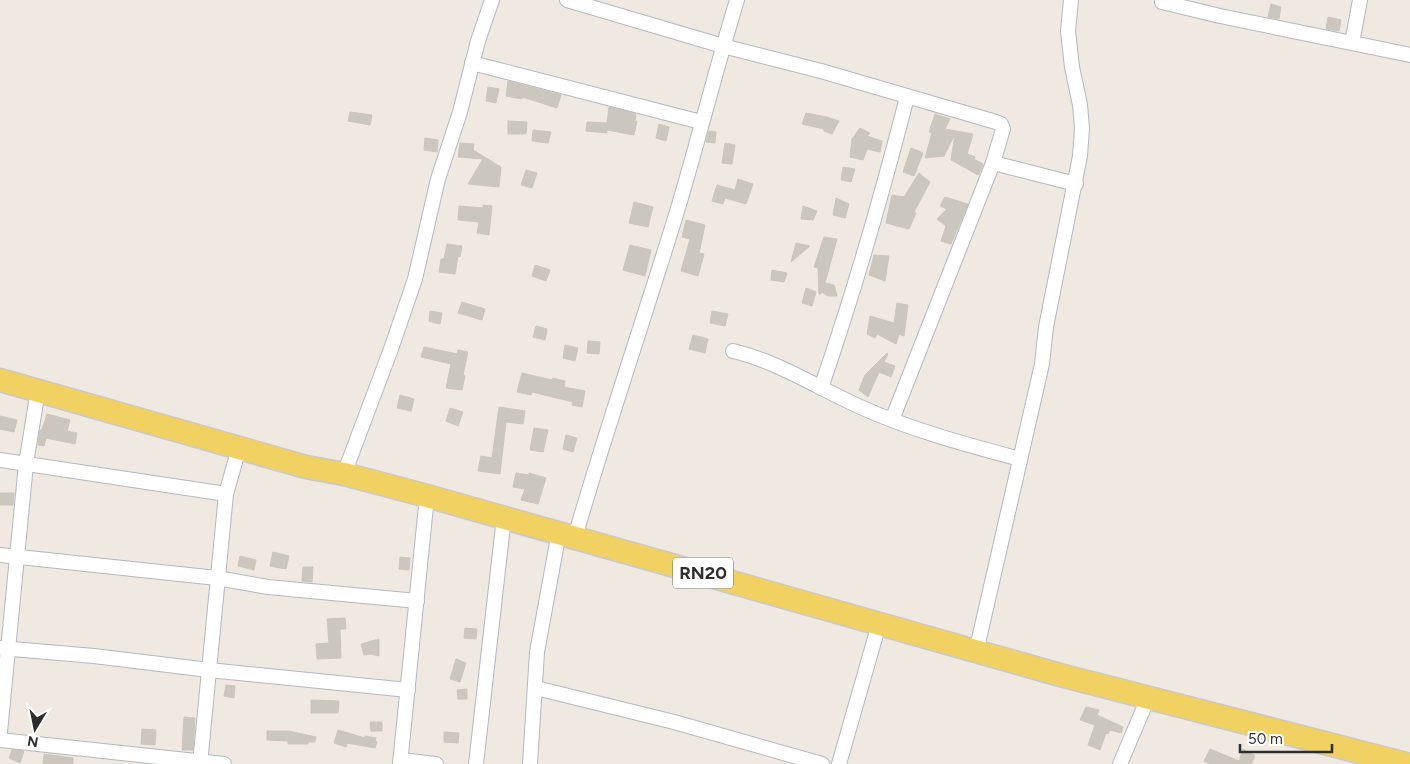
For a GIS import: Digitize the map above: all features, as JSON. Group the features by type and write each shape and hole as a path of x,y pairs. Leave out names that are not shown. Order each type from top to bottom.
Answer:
{"main road":[{"name":"RN20","path":"0,380 306,467 344,474 567,534 976,652 1406,764"}],"street":[{"path":"344,474 415,279 438,179 460,112 472,63 492,0"},
{"path":"568,0 723,46 821,71 1001,124 1003,129 993,163 892,420"},
{"path":"530,764 539,643 567,534 605,434 675,217 737,0"},
{"path":"976,652 1042,364 1046,327 1076,184 1082,128 1068,31 1071,0"},
{"path":"1352,43 1360,0"},
{"path":"1162,2 1220,16 1410,55"},
{"path":"472,63 702,122"},
{"path":"821,388 878,209 907,96"},
{"path":"993,163 1076,184"},
{"path":"733,351 768,362 892,420 1020,459"},
{"path":"0,732 4,648 17,556 26,464 38,390"},
{"path":"200,762 226,494 240,448"},
{"path":"0,460 226,494"},
{"path":"427,496 401,762 436,764"},
{"path":"476,764 504,517"},
{"path":"0,555 217,578 268,587 417,601"},
{"path":"839,764 879,624"},
{"path":"4,648 408,690"},
{"path":"536,688 674,722 822,764"},
{"path":"1120,764 1148,698"},
{"path":"0,740 224,764"}],"building":[{"path":"1271,4 1281,7 1279,19 1268,17"},
{"path":"1328,17 1341,20 1339,31 1326,29"},
{"path":"508,81 561,95 557,108 522,97 522,99 506,96"},
{"path":"488,87 499,89 496,103 486,101"},
{"path":"609,107 636,114 635,121 637,121 634,135 607,130 607,133 586,131 587,122 607,123"},
{"path":"350,112 372,115 370,125 348,121"},
{"path":"806,113 839,121 832,134 824,131 824,129 802,124"},
{"path":"935,114 950,119 945,129 973,134 967,154 975,157 974,159 983,164 978,175 951,160 955,134 944,156 925,158 932,133 929,132"},
{"path":"508,121 527,122 526,134 508,134"},
{"path":"659,124 669,127 666,141 656,138"},
{"path":"860,128 870,133 867,136 882,141 880,152 867,149 863,160 850,157 852,139"},
{"path":"533,130 551,132 548,143 532,141"},
{"path":"709,131 716,132 715,143 706,142"},
{"path":"425,138 438,140 437,152 424,150"},
{"path":"460,143 474,144 473,150 501,167 499,187 468,184 483,159 458,157"},
{"path":"725,143 735,145 732,164 722,163"},
{"path":"911,148 923,153 914,176 903,172"},
{"path":"843,167 855,169 851,182 841,180"},
{"path":"526,170 537,173 532,188 521,185"},
{"path":"919,173 930,182 914,212 916,213 909,229 886,223 892,195 904,197"},
{"path":"738,179 753,184 746,204 725,198 723,204 712,201 717,185 735,190"},
{"path":"945,197 968,204 951,244 941,241 946,226 937,219 947,209 940,206"},
{"path":"836,198 849,204 845,218 833,215"},
{"path":"634,202 653,207 648,227 629,223"},
{"path":"483,205 492,206 489,235 477,233 479,222 458,220 459,206 483,208"},
{"path":"803,206 817,211 813,220 801,219"},
{"path":"686,220 705,225 699,253 704,254 698,276 681,271 690,239 682,237"},
{"path":"824,237 837,239 825,283 834,285 837,296 828,296 822,292 819,294 818,268 814,267"},
{"path":"796,243 810,246 791,262"},
{"path":"447,244 462,246 455,274 439,272 441,259 444,259"},
{"path":"630,245 651,250 645,276 623,270"},
{"path":"874,255 889,256 885,281 869,275"},
{"path":"535,265 550,270 546,281 532,276"},
{"path":"772,270 787,273 784,282 771,280"},
{"path":"806,288 816,292 812,306 802,303"},
{"path":"462,302 485,309 482,320 458,313"},
{"path":"897,303 908,305 904,336 899,334 896,344 877,334 875,338 867,334 870,316 894,323"},
{"path":"430,311 442,313 440,324 429,321"},
{"path":"712,311 728,314 725,326 710,323"},
{"path":"536,326 547,329 545,340 533,337"},
{"path":"693,335 708,339 705,353 689,349"},
{"path":"588,341 600,342 599,354 587,353"},
{"path":"565,345 578,348 575,361 563,358"},
{"path":"424,347 457,354 458,350 468,352 462,390 446,388 451,364 421,357"},
{"path":"887,353 884,362 895,366 891,377 879,372 868,397 859,390 865,375"},
{"path":"522,373 565,381 564,387 585,391 582,407 572,405 573,402 532,392 531,395 517,392"},
{"path":"400,395 414,399 411,411 397,408"},
{"path":"499,407 525,411 523,424 506,422 500,474 478,471 481,456 492,458"},
{"path":"450,408 463,412 458,426 446,421"},
{"path":"47,414 70,420 67,431 77,433 75,444 46,438 44,446 38,445 40,430 42,430"},
{"path":"0,416 17,420 14,432 0,429"},
{"path":"534,428 548,430 543,452 530,450"},
{"path":"566,435 577,438 573,452 563,449"},
{"path":"516,473 529,475 529,473 546,478 538,504 521,500 525,489 513,487"},
{"path":"0,493 14,493 13,505 0,505"},
{"path":"273,552 289,556 286,569 270,566"},
{"path":"240,556 256,560 254,570 238,566"},
{"path":"400,557 410,558 409,570 399,569"},
{"path":"303,567 313,567 312,582 302,581"},
{"path":"345,618 346,629 340,629 341,658 317,659 316,644 329,643 327,619"},
{"path":"465,628 477,629 476,639 464,638"},
{"path":"379,639 379,656 364,655 361,644"},
{"path":"456,659 466,663 460,682 450,679"},
{"path":"226,685 235,686 234,698 224,696"},
{"path":"467,689 467,699 458,699 457,690"},
{"path":"311,700 339,701 338,713 311,713"},
{"path":"1086,707 1099,710 1097,715 1123,727 1121,733 1110,730 1108,734 1106,733 1100,750 1088,745 1095,725 1080,720"},
{"path":"184,717 195,718 193,750 182,750"},
{"path":"370,722 382,722 382,731 371,731"},
{"path":"142,729 156,730 155,745 141,744"},
{"path":"338,730 365,738 365,736 376,738 375,748 347,743 346,747 334,743"},
{"path":"267,731 289,731 316,737 315,742 308,742 308,744 288,744 288,741 267,740"},
{"path":"444,732 459,733 458,743 444,742"},
{"path":"1210,749 1239,761 1243,749 1255,756 1251,764 1210,764 1204,761"},
{"path":"12,750 24,751 20,763 9,758"},
{"path":"44,754 73,758 73,764 43,764"}]}
